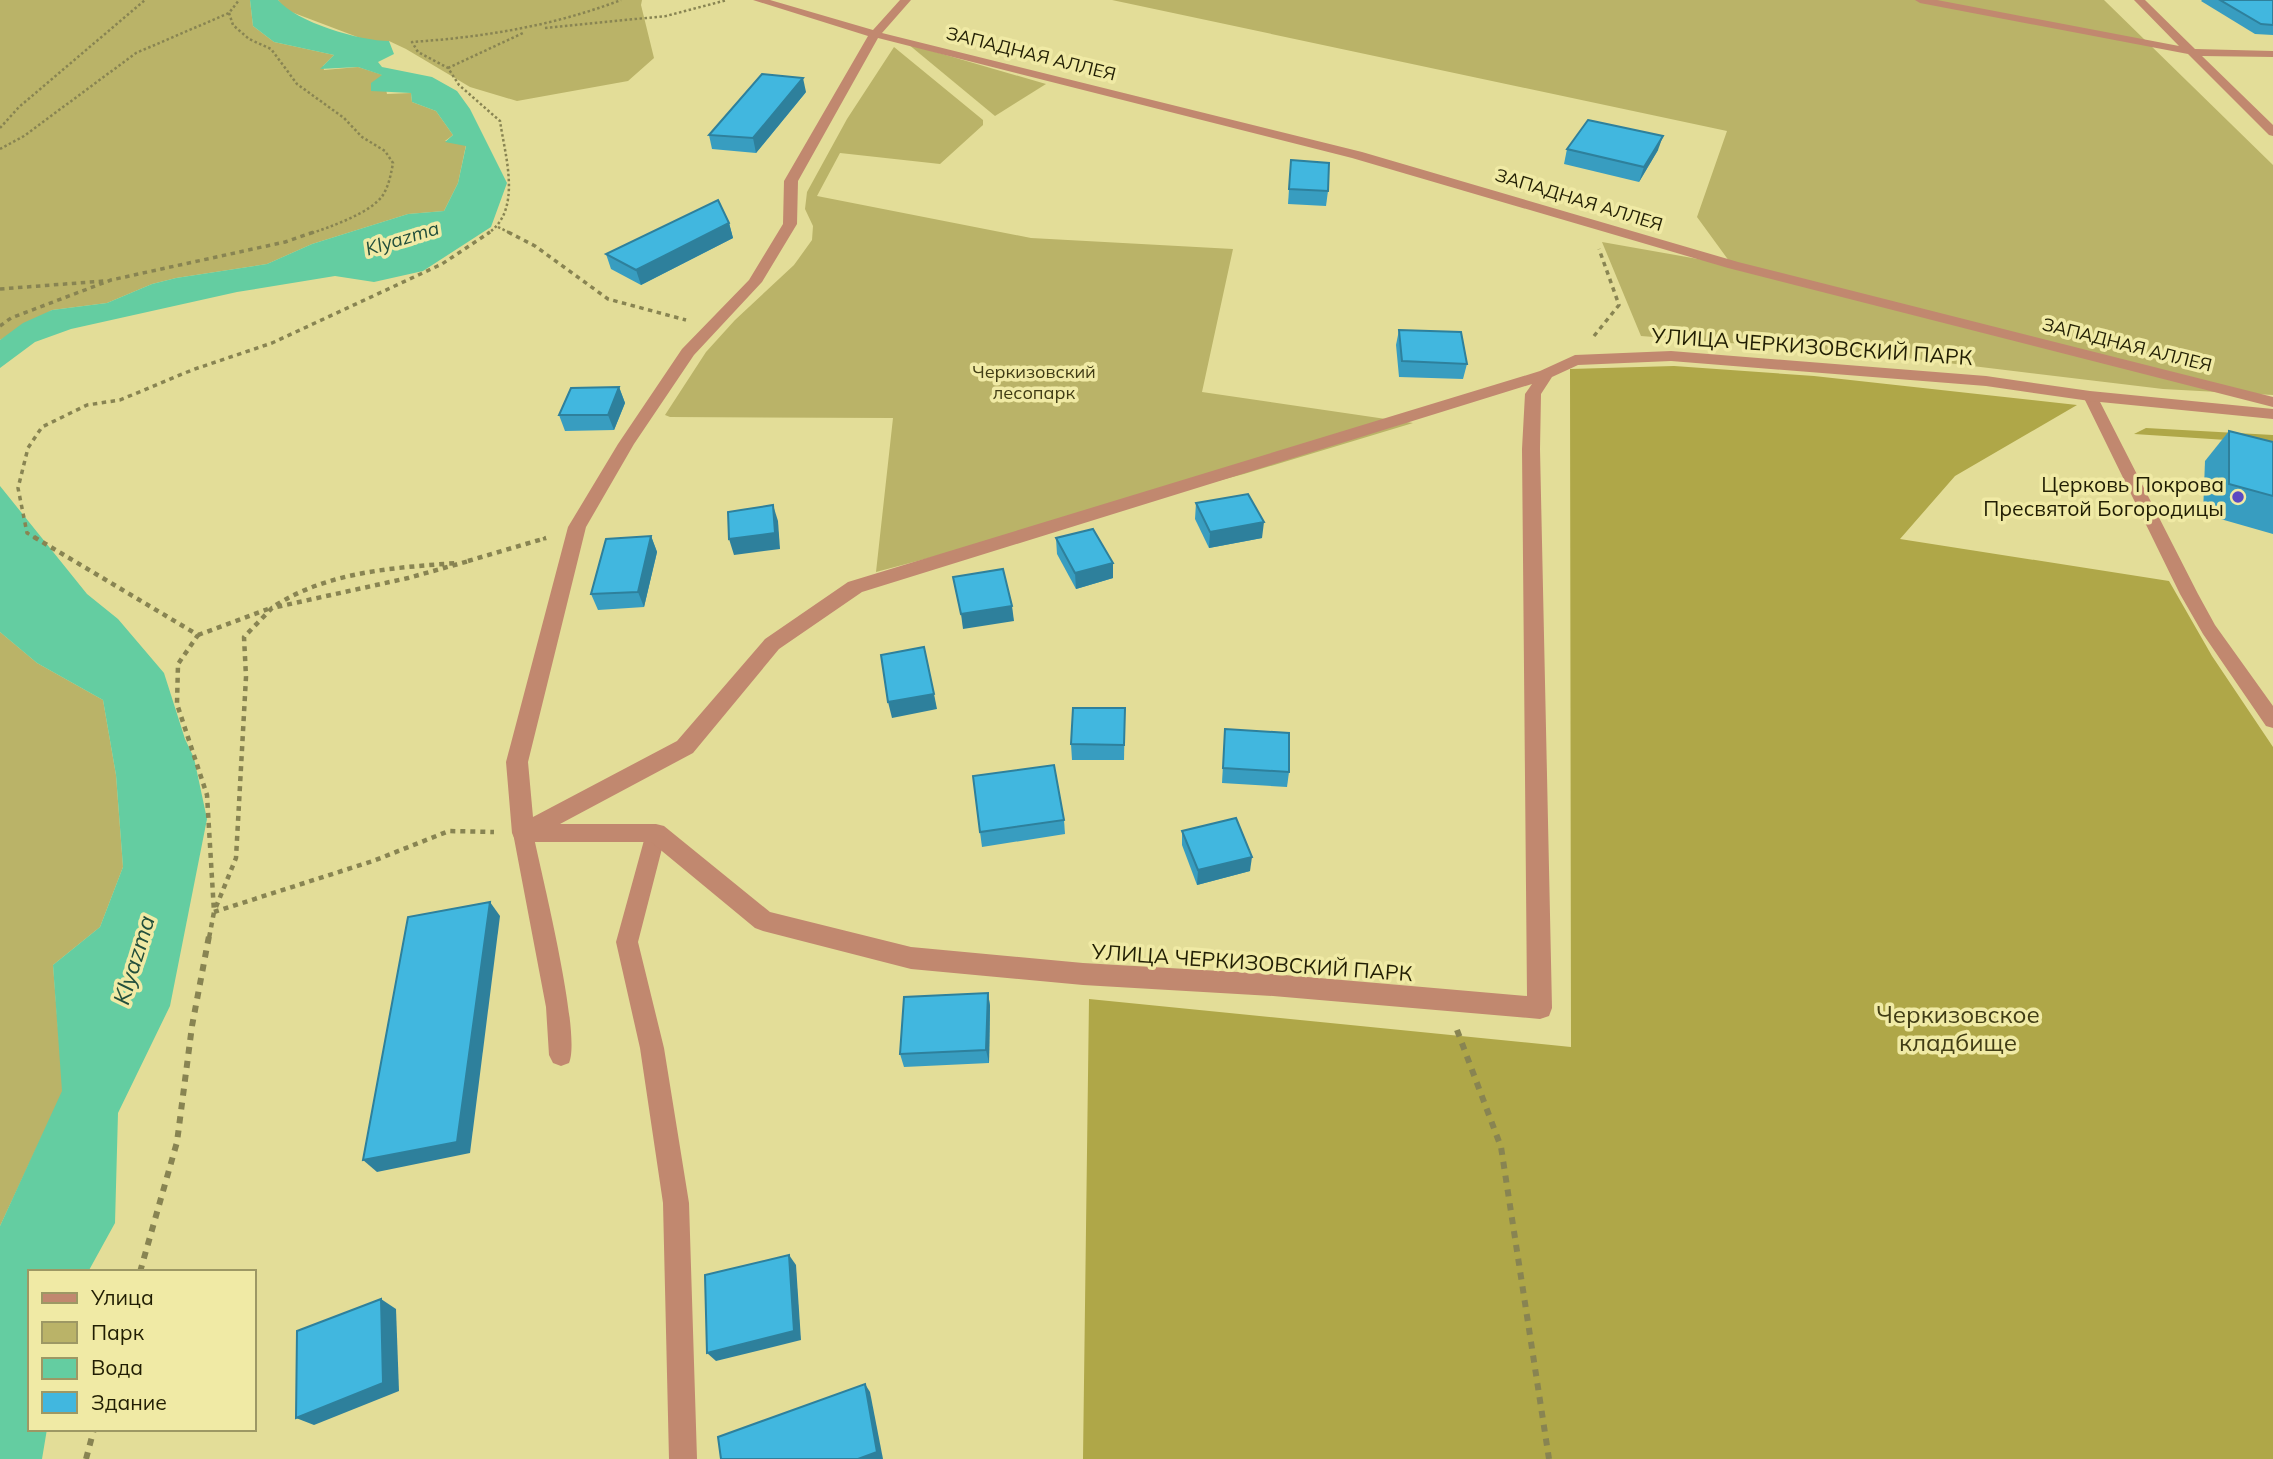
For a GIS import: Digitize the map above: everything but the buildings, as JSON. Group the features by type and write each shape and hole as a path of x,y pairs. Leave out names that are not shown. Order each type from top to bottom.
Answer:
{"street":[{"name":"ЗАПАДНАЯ АЛЛЕЯ","path":"758,0 875,34 1356,155 1733,265 2273,402"},
{"path":"523,833 517,762 577,527 626,444 688,352 755,282 790,224 791,181 875,34 906,0"},
{"path":"1920,0 2193,52 2273,54"},
{"path":"2139,0 2273,132"},
{"name":"УЛИЦА ЧЕРКИЗОВСКИЙ ПАРК","path":"656,833 763,921 911,958 1083,974 1273,985 1539,1008 1531,449 1533,394 1546,374 1575,360 1671,356 1986,382 2090,396 2273,414"},
{"path":"523,833 685,747 772,644 855,587 1546,374"},
{"path":"523,833 656,833"}],"lane":[{"path":"2090,396 2189,594 2209,629 2273,721"},
{"path":"523,833 557,1007 561,1055"},
{"path":"656,833 627,942 652,1048 676,1203 682,1459"}],"path":[{"path":"0,128 19,107 145,0"},
{"path":"0,149 24,136 136,53 229,13 239,0"},
{"path":"448,68 480,50 530,30 589,13 621,0"},
{"path":"198,635 27,533 18,488 28,448 42,427 87,405 120,400 192,370 272,343 442,264 498,227 510,197 500,121 459,85 448,68 418,52 412,42 666,16 727,0"},
{"path":"0,289 111,280 273,245 321,230 358,214 382,197 390,180 393,163 385,151 362,137 344,118 297,84 271,49 249,39 233,25 229,13"},
{"path":"1575,360 1619,305 1590,225"},
{"path":"498,227 535,246 608,299 710,326"},
{"path":"0,326 11,318 111,280"},
{"path":"214,912 207,795 177,704 178,664 198,635 272,608 408,578 523,547 577,527"},
{"path":"140,1270 177,1142 192,1026 214,912 236,858 246,677 244,637 272,608 293,593 374,569 469,561"},
{"path":"214,912 373,861 449,831 523,833"},
{"path":"1446,1000 1500,1147 1549,1459"},
{"path":"86,1459 93,1431"}],"green space":[{"path":"0,0 250,0 253,26 274,42 334,55 323,66 324,70 358,67 383,75 387,94 411,93 412,102 436,111 453,135 445,141 466,145 458,183 444,211 408,214 312,244 267,264 176,278 152,284 107,303 52,310 0,340"},
{"path":"278,0 642,0 654,58 628,81 517,101 470,87 389,41 368,41 286,10"},
{"path":"1112,0 2104,0 2273,165 2273,395 2163,389 1882,355 1641,336 1602,242 1732,265 1697,217 1727,131"},
{"path":"908,44 1046,84 995,116"},
{"name":"Черкизовский лесопарк","path":"894,47 983,120 983,125 940,164 840,153 817,196 1031,238 1233,249 1202,392 1413,423 1244,474 876,572 893,418 665,415 706,352 735,320 794,265 812,240 813,226 805,209 807,192 847,119"},
{"name":"Черкизовское кладбище","path":"1674,366 1814,376 2077,405 1955,476 1900,539 2169,581 2212,656 2273,747 2273,1459 1083,1459 1089,999 1571,1047 1570,369"},
{"path":"2146,428 2273,435 2273,443 2134,434"},
{"path":"0,632 37,663 103,700 116,775 123,867 100,927 53,965 63,1091 0,1226"}],"water":[{"name":"Klyazma","path":"250,0 278,0 299,16 329,29 362,38 389,41 394,54 378,62 382,67 432,77 457,91 470,109 507,183 491,227 423,271 374,282 335,276 237,292 71,329 35,342 0,368 0,340 23,323 52,310 107,303 152,284 176,278 267,264 312,244 408,214 444,211 458,183 466,146 445,142 453,135 436,111 412,102 411,93 371,91 371,83 382,75 358,67 320,69 334,55 274,42 253,26"},
{"name":"Klyazma","path":"0,486 87,594 118,619 164,673 185,739 194,758 207,819 170,1006 118,1113 115,1223 89,1270 28,1270 28,1431 47,1431 42,1459 0,1459 0,1226 62,1091 53,965 100,927 123,867 116,775 103,700 37,663 0,632"}],"place":[{"name":"Церковь Покрова Пресвятой Богородицы","path":"2238,497"}]}
